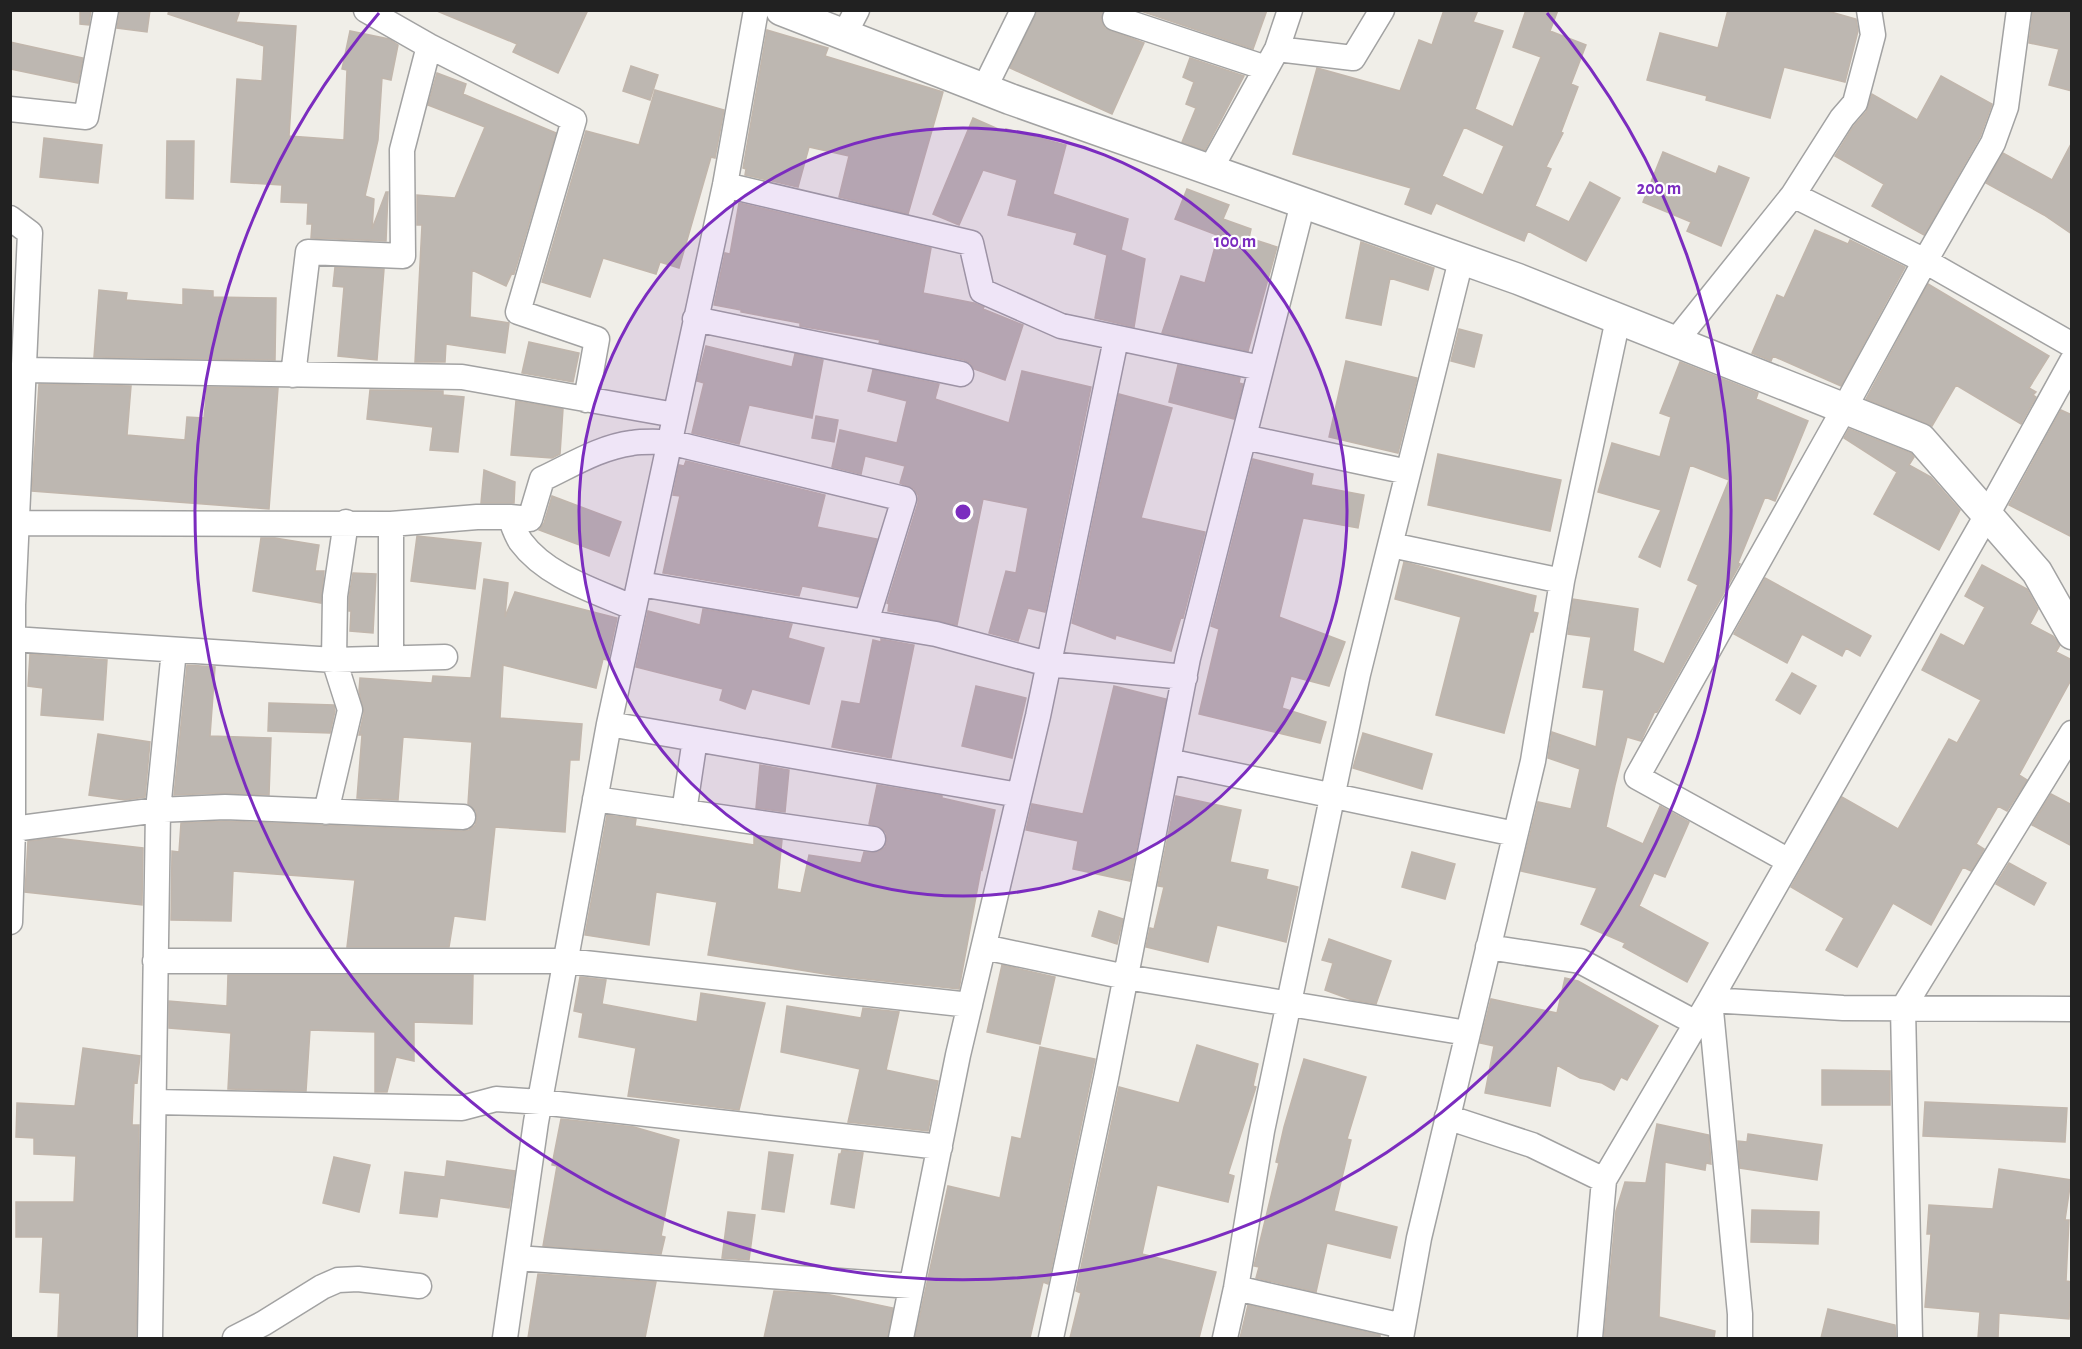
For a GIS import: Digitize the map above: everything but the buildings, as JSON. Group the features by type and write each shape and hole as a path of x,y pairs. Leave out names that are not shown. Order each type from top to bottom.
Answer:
{"street":[{"path":"10,109 86,117 106,10"},
{"path":"366,10 429,46 574,120 518,312 597,339 586,400"},
{"path":"506,1338 540,1102 609,724 725,185 756,10"},
{"path":"781,10 851,23 984,89 1518,279 1921,439 2037,572 2072,634"},
{"path":"984,89 1023,10"},
{"path":"1210,170 1272,59 1290,10"},
{"path":"1115,18 1272,59 1353,58 1382,10"},
{"path":"1675,342 1793,195 1842,118 1855,103 1873,35 1869,10"},
{"path":"1789,861 1637,777 1993,143 2006,107 2019,10"},
{"path":"293,375 308,252 403,256 402,150 429,46"},
{"path":"725,185 971,243 982,291 1061,326 1261,368"},
{"path":"1793,195 1925,261 2072,345"},
{"path":"1051,1338 1185,677 1303,203"},
{"path":"10,218 30,233 25,370 14,523 13,829 10,922"},
{"path":"1225,1338 1236,1288 1262,1131 1358,674 1461,260"},
{"path":"695,319 961,374"},
{"path":"1236,1288 1402,1332 1419,1238 1533,762 1562,581 1618,319"},
{"path":"901,1338 970,1005 1048,664 1116,339"},
{"path":"1590,1338 1604,1180 1710,1000 1987,515 2072,361"},
{"path":"25,370 462,377 675,415"},
{"path":"1244,436 1408,472"},
{"path":"14,523 345,522 391,524 510,517 530,519 542,479 585,458 632,443 669,442 904,499 866,622"},
{"path":"510,517 520,541 538,560 558,574 634,608"},
{"path":"326,812 350,710 334,660 335,596 345,522"},
{"path":"391,524 391,658"},
{"path":"1391,545 1562,581"},
{"path":"640,584 936,634 1048,664 1185,677"},
{"path":"13,639 334,660 445,657"},
{"path":"150,1338 158,810 174,650"},
{"path":"609,724 1019,795"},
{"path":"1910,1338 1902,1008 2072,733"},
{"path":"684,812 695,739"},
{"path":"1168,761 1515,834"},
{"path":"595,799 873,839"},
{"path":"13,829 158,810 225,807 463,818"},
{"path":"984,947 1126,977 1467,1033"},
{"path":"1488,947 1580,961 1696,1023"},
{"path":"155,961 566,961 970,1005"},
{"path":"1710,1000 1843,1008 2072,1009"},
{"path":"1710,1000 1740,1314 1740,1338"},
{"path":"154,1102 462,1108 496,1099 940,1147"},
{"path":"1447,1117 1532,1145 1604,1180"},
{"path":"517,1258 911,1286"},
{"path":"235,1338 338,1280 419,1286"}]}
